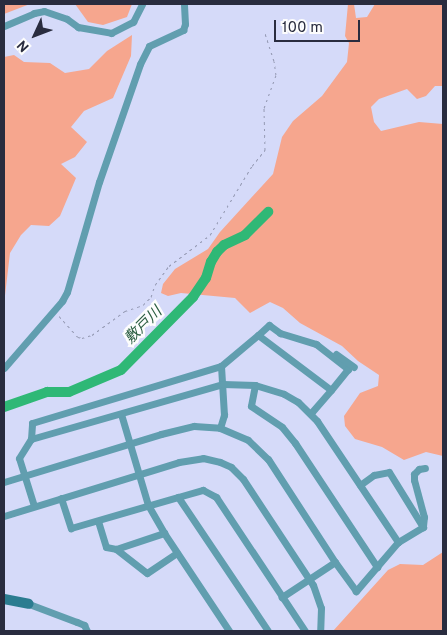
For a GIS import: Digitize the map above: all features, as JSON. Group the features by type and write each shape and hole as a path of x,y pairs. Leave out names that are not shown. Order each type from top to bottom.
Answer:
{"street":[{"path":"4,26 34,13 44,11 67,19 78,27 111,33 133,22 142,4"},
{"path":"4,368 62,301 71,282 102,174 142,57 149,46 183,30 185,24 184,4"},
{"path":"34,506 19,458 31,439 32,423 221,366 269,325 280,333 324,345 354,367"},
{"path":"258,335 331,390"},
{"path":"311,413 348,369 316,344"},
{"path":"220,428 224,415 221,366"},
{"path":"31,439 223,384 256,385 284,394 311,413 398,542"},
{"path":"256,385 251,406 282,427 295,443 377,566"},
{"path":"121,414 148,505 164,533 229,631"},
{"path":"4,482 130,443 194,426 220,428 248,440 268,459 356,591 398,542 423,527"},
{"path":"4,516 193,459 213,460 231,467 242,479 309,579 322,608 320,631"},
{"path":"423,527 424,517 414,474 419,469 425,468"},
{"path":"360,485 374,475 389,472 423,527"},
{"path":"61,498 71,528 203,490 216,497 305,631"},
{"path":"178,497 268,631"},
{"path":"98,521 106,547 116,549 147,573 177,553"},
{"path":"116,549 164,533"},
{"path":"282,597 335,562"},
{"path":"4,599 28,604 77,622 84,625 87,631"}],"path":[{"path":"53,312 62,317 78,337 82,338 92,335 125,311 143,305 151,297 155,285 169,266 210,236 252,166 265,150 264,108 276,75 266,33"}],"shaded area":[{"path":"4,4 30,4 4,14"},
{"path":"75,4 132,4 127,17 103,25 88,22"},
{"path":"348,4 354,4 356,18 367,17 375,4 443,4 443,86 435,86 426,96 417,99 407,89 379,99 371,107 374,122 381,131 419,122 443,124 443,456 426,452 404,460 382,447 355,439 345,426 344,416 360,393 378,386 379,375 358,361 342,346 300,323 283,308 270,302 250,313 235,298 181,293 168,296 161,293 163,284 175,269 208,249 220,232 273,174 282,137 293,121 322,96 347,62 349,43 345,36"},
{"path":"132,35 131,56 113,98 84,111 71,127 87,142 75,157 61,164 76,178 60,216 49,226 31,225 21,235 10,253 4,304 4,57 14,55 24,62 50,63 65,73 89,69 107,51"},
{"path":"443,552 443,631 333,631 388,570 400,564 423,565"}],"waterway":[{"name":"敷戸川","path":"4,407 47,392 69,392 121,370 193,297 206,278 211,262 217,252 224,245 245,235 268,212"}]}
